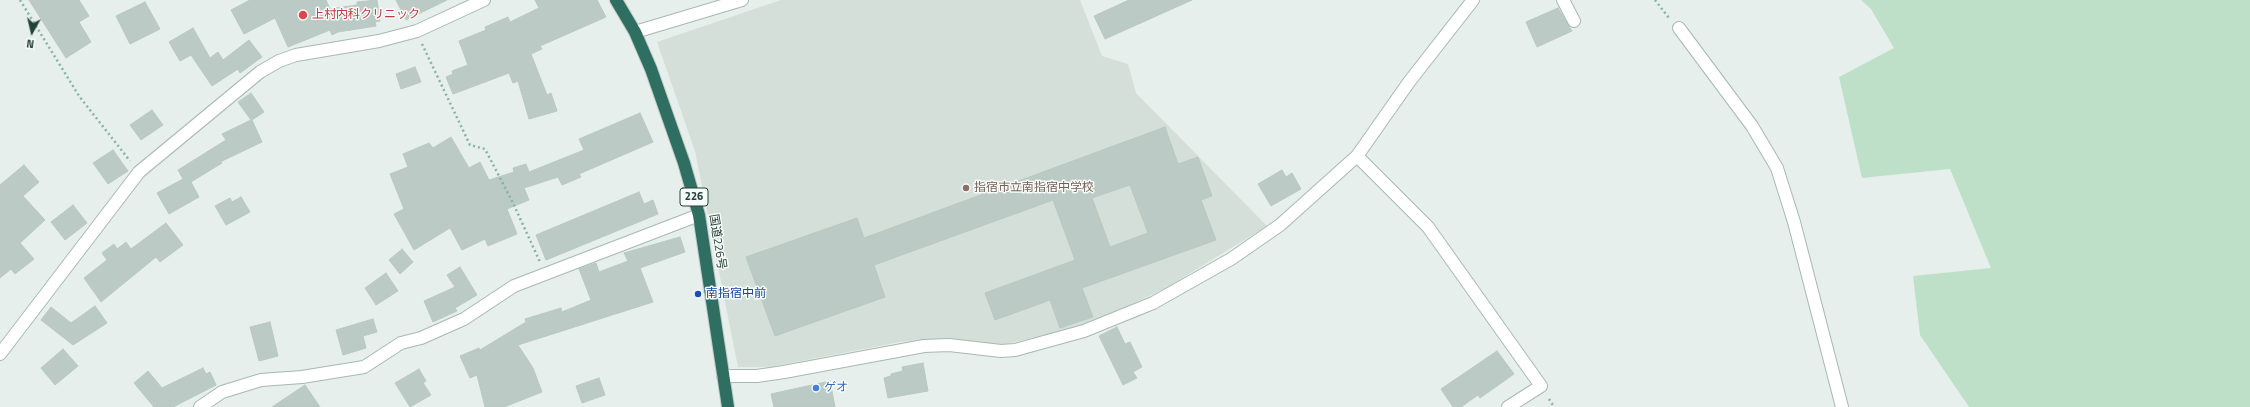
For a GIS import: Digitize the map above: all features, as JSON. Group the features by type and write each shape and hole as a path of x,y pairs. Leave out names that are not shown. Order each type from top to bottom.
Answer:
{"highway":[{"name":"国道226号","path":"616,0 635,32 667,113 684,163 699,215 728,407"}],"street":[{"path":"0,354 139,172 260,72 279,61 296,55 379,41 416,31 484,0"},
{"path":"635,32 742,0"},
{"path":"723,376 757,376 784,372 924,346 950,345 1007,351 1084,331 1153,303 1231,259 1280,225 1357,156 1409,82 1473,0"},
{"path":"1563,0 1574,21"},
{"path":"1679,28 1752,126 1776,168 1794,222 1842,407"},
{"path":"1357,156 1428,227 1541,386 1508,407"},
{"path":"200,407 222,392 262,380 302,377 364,367 401,343 421,338 464,319 514,286 699,215"}],"path":[{"path":"20,0 79,96 139,172"},
{"path":"1655,0 1662,11 1679,28"},
{"path":"416,31 470,145 486,149 513,202 545,273"}],"shaded area":[{"name":"指宿市立南指宿中学校","path":"781,0 1080,0 1102,56 1128,64 1136,93 1267,226 1166,288 1107,316 1062,331 1002,345 953,339 929,339 900,342 770,367 738,367 695,151 657,42"}],"green space":[{"path":"1861,0 2250,0 2250,407 1969,407 1920,335 1913,276 1991,268 1950,169 1862,178 1839,77 1894,48 1871,9"}],"building":[{"path":"29,0 79,0 89,16 79,22 91,42 66,58"},
{"path":"250,0 326,0 330,9 357,5 357,2 377,0 380,21 375,22 376,26 338,32 332,35 330,30 288,47 275,18 244,34 231,10"},
{"path":"396,0 447,0 406,20"},
{"path":"535,0 597,0 606,17 540,46 542,49 531,54 547,95 551,93 557,111 529,119 518,81 513,83 509,73 453,94 446,77 453,74 452,71 468,65 459,41 486,30 485,27 508,17 510,22 539,8"},
{"path":"1129,0 1192,0 1105,39 1094,16"},
{"path":"145,2 160,29 130,44 116,16"},
{"path":"1558,8 1572,31 1537,47 1526,22"},
{"path":"193,28 210,58 218,52 223,60 249,40 262,57 240,73 238,69 212,86 191,55 180,61 169,42"},
{"path":"415,67 421,82 401,89 396,74"},
{"path":"251,93 264,112 252,120 262,142 220,162 222,163 191,182 199,197 169,214 157,193 183,179 178,170 226,140 222,134 251,120 238,102"},
{"path":"152,110 163,125 141,140 130,125"},
{"path":"640,113 653,142 579,174 581,177 562,185 558,177 524,188 529,200 507,209 517,234 488,246 485,239 462,250 450,228 414,250 394,214 404,209 390,174 408,167 403,154 429,143 433,148 451,137 469,168 480,162 489,180 514,172 513,168 526,164 529,172 584,150 579,139"},
{"path":"1165,127 1178,164 1198,157 1212,196 1201,200 1216,240 1082,288 1093,317 1060,328 1050,300 995,320 985,293 1075,260 1053,200 874,265 885,297 775,336 746,257 857,218 864,238","holes":["1130,185 1148,233 1110,247 1092,198"]},
{"path":"113,150 128,171 108,184 93,163"},
{"path":"24,165 39,182 23,196 45,220 20,243 34,259 15,274 11,269 0,278 0,185"},
{"path":"1282,170 1286,177 1292,173 1301,189 1271,206 1258,184"},
{"path":"639,192 644,204 653,200 658,214 546,260 536,235"},
{"path":"241,197 250,212 226,225 215,206 230,198 232,202"},
{"path":"73,205 87,223 65,240 51,222"},
{"path":"166,223 183,245 160,262 156,257 101,302 84,278 107,260 102,253 114,244 117,249 126,242 131,249"},
{"path":"680,237 685,252 640,268 653,302 518,345 533,368 542,392 504,407 485,407 477,375 470,378 460,356 479,348 480,350 526,322 525,319 561,308 562,312 591,300 579,269 596,263 599,272 628,261 624,253"},
{"path":"402,249 413,262 400,274 389,260"},
{"path":"460,267 477,295 455,308 457,311 433,322 424,301 455,287 447,275"},
{"path":"386,273 398,291 376,305 365,288"},
{"path":"95,306 107,323 73,345 41,320 51,307 71,323"},
{"path":"373,319 377,332 363,336 366,348 343,355 336,330"},
{"path":"270,322 278,356 259,361 250,327"},
{"path":"1117,327 1125,344 1130,342 1142,367 1133,372 1137,378 1123,385 1099,336"},
{"path":"63,349 78,366 55,385 41,368"},
{"path":"1497,351 1514,374 1480,398 1478,395 1461,407 1453,407 1441,389"},
{"path":"923,363 928,391 888,398 884,378 891,376 891,374 903,371 902,367"},
{"path":"203,368 206,374 210,372 216,385 173,407 154,407 134,383 148,371 162,388"},
{"path":"419,369 426,381 423,383 431,395 410,407 395,383"},
{"path":"599,378 605,395 582,403 576,386"},
{"name":"ゲオ","path":"830,381 835,407 774,407 771,394"},
{"path":"305,385 320,407 272,407"}],"place":[{"name":"上村内科クリニック","path":"303,15"},
{"name":"指宿市立南指宿中学校","path":"966,188"},
{"name":"南指宿中前","path":"698,294"},
{"name":"ゲオ","path":"816,388"}]}
